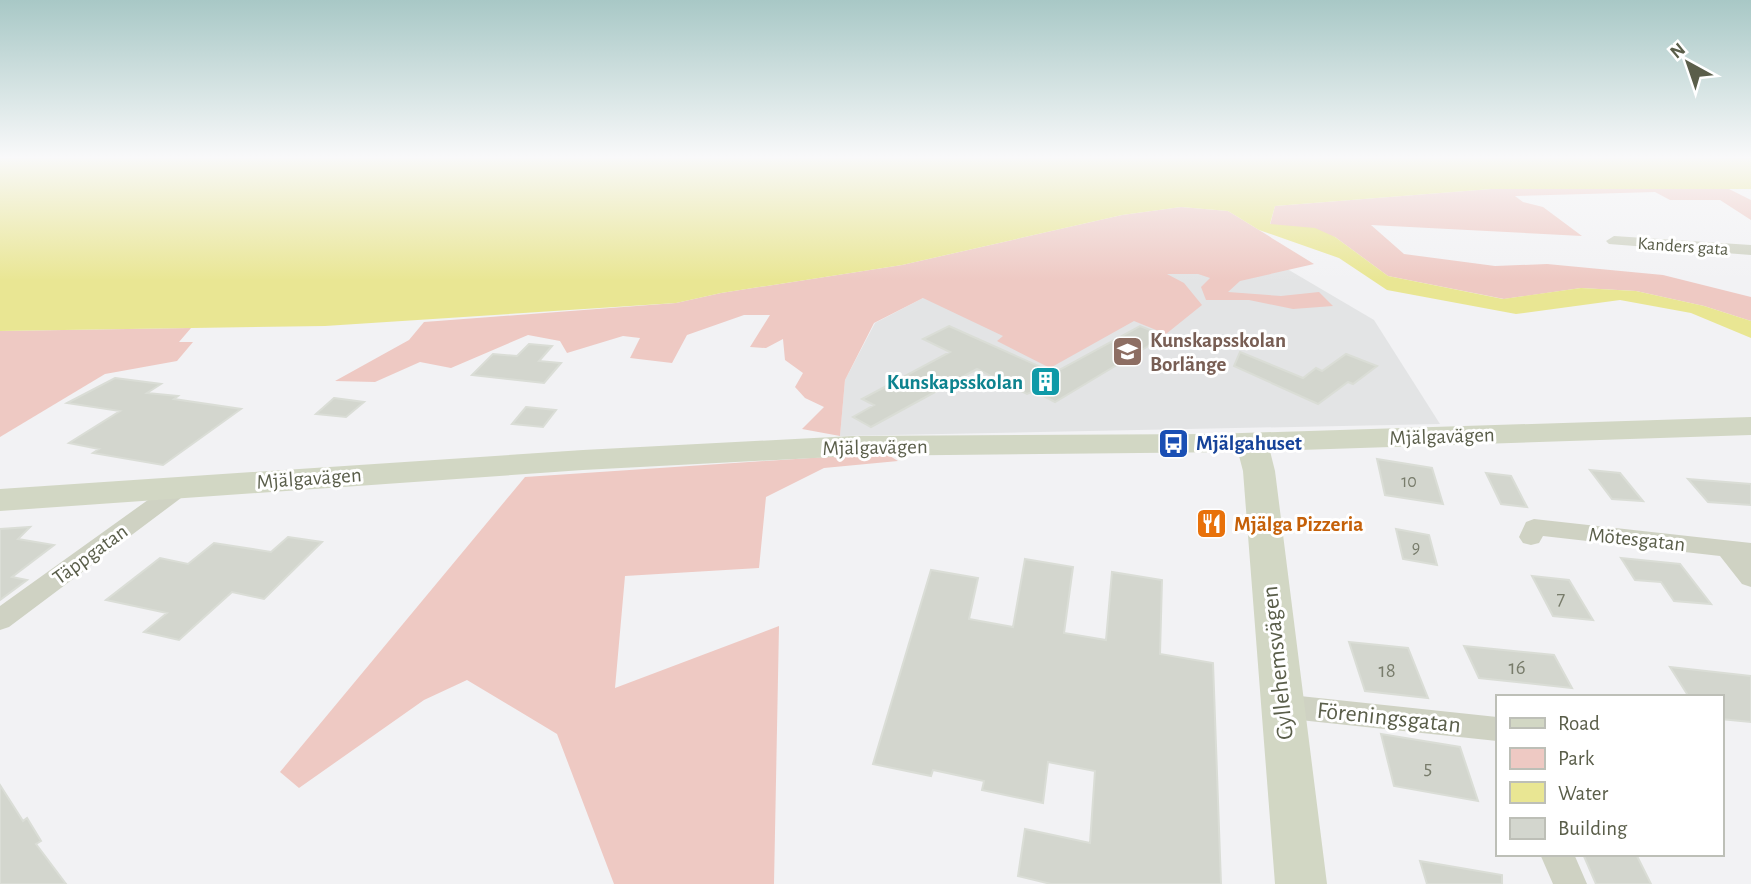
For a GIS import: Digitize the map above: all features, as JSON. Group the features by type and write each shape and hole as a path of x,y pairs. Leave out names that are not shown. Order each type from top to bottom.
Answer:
{"street":[{"name":"Kanders gata","path":"1614,241 1751,250"},
{"name":"Mjälgavägen","path":"0,500 852,446 1252,442 1751,426"},
{"name":"Gyllehemsvägen","path":"1252,442 1259,471 1301,884"},
{"name":"Täppgatan","path":"0,620 181,487"},
{"name":"Mötesgatan","path":"1531,537 1534,527 1739,550"},
{"path":"1739,550 1751,578"},
{"name":"Föreningsgatan","path":"1281,706 1496,729"},
{"path":"1558,856 1570,884"}],"shaded area":[{"name":"Kunskapsskolan Borlänge","path":"1277,263 1374,320 1440,424 840,436 845,380 875,323 923,298"}],"green space":[{"path":"1373,198 1518,198 1543,207 1582,236 1371,225 1404,254 1495,266 1547,264 1663,275 1751,297 1751,321 1704,306 1636,291 1581,288 1504,299 1388,276 1335,237 1270,225 1275,206"},
{"path":"1667,198 1748,198 1751,200 1751,220 1720,200"},
{"path":"1181,207 1228,211 1314,264 1240,281 1228,292 1281,296 1319,292 1333,306 1293,309 1249,300 1206,300 1201,287 1210,278 1198,274 1167,274 1184,283 1202,305 1166,334 1134,321 1050,368 997,341 1003,336 923,298 874,323 845,380 840,436 802,429 824,407 805,398 795,387 803,373 785,360 783,339 766,348 750,347 770,315 744,315 687,335 672,363 630,358 640,338 623,336 567,353 560,341 528,335 451,368 420,362 375,382 335,381 409,340 424,322 676,303 721,293 902,265 1122,215"},
{"path":"191,328 179,342 193,342 177,361 105,374 0,437 0,331"},
{"path":"885,453 898,461 824,468 766,497 759,568 625,576 615,688 779,626 774,884 614,884 557,734 467,680 424,700 299,788 280,772 525,477"}],"water":[{"path":"0,198 1373,198 1275,206 1270,224 1315,228 1335,237 1388,276 1503,299 1581,288 1636,291 1704,306 1751,321 1751,338 1691,313 1620,300 1516,314 1387,290 1339,258 1259,230 1228,211 1181,207 1122,215 902,265 721,293 676,303 325,326 0,331"}],"building":[{"name":"Kunskapsskolan","path":"949,326 1054,373 1140,326 1165,336 1055,402 1034,391 1027,394 977,369 871,427 853,417 874,405 862,399 950,352 923,339"},
{"path":"529,344 552,346 539,361 561,363 544,383 472,375 493,354 517,356"},
{"path":"1240,352 1303,378 1316,368 1322,371 1346,354 1377,366 1353,384 1348,382 1318,404 1234,366"},
{"path":"115,378 161,384 147,393 178,396 174,399 241,409 163,465 93,453 99,449 69,443 120,411 67,403"},
{"path":"334,398 364,402 346,417 316,414"},
{"path":"526,407 556,410 543,427 512,424"},
{"path":"1377,459 1432,468 1443,504 1385,495"},
{"path":"1590,470 1620,473 1643,501 1612,499"},
{"path":"1486,473 1511,476 1527,507 1501,504"},
{"path":"1688,479 1751,484 1751,505 1708,502"},
{"path":"30,527 18,539 54,545 12,577 27,580 0,600 0,529"},
{"path":"1396,529 1429,535 1437,565 1403,559"},
{"path":"288,537 322,542 264,599 232,592 179,640 144,632 167,613 106,600 160,558 188,564 214,543 271,552"},
{"path":"1621,558 1680,564 1711,604 1674,601 1661,582 1635,580"},
{"path":"1025,559 1073,567 1064,633 1106,640 1112,572 1162,580 1160,654 1213,663 1221,884 1051,884 1018,876 1025,829 1090,843 1095,771 1048,762 1043,803 982,790 984,781 933,770 931,776 873,764 931,570 978,578 969,619 1013,627"},
{"path":"1532,576 1569,580 1593,620 1553,616"},
{"path":"1349,642 1408,648 1428,698 1365,691"},
{"path":"1464,646 1554,655 1572,688 1479,678"},
{"path":"1670,667 1751,676 1751,722 1723,719 1723,695 1688,695"},
{"path":"1381,734 1460,747 1478,801 1394,786"},
{"path":"0,785 23,821 27,818 41,841 36,844 66,884 0,884"},
{"path":"1584,856 1637,856 1651,884 1596,884"},
{"path":"1420,861 1502,875 1502,884 1427,884"}],"place":[{"name":"Kunskapsskolan Borlänge","path":"1127,352"},
{"name":"Kunskapsskolan","path":"1046,382"},
{"name":"Mjälgahuset","path":"1173,443"},
{"name":"Mjälga Pizzeria","path":"1211,524"}]}
